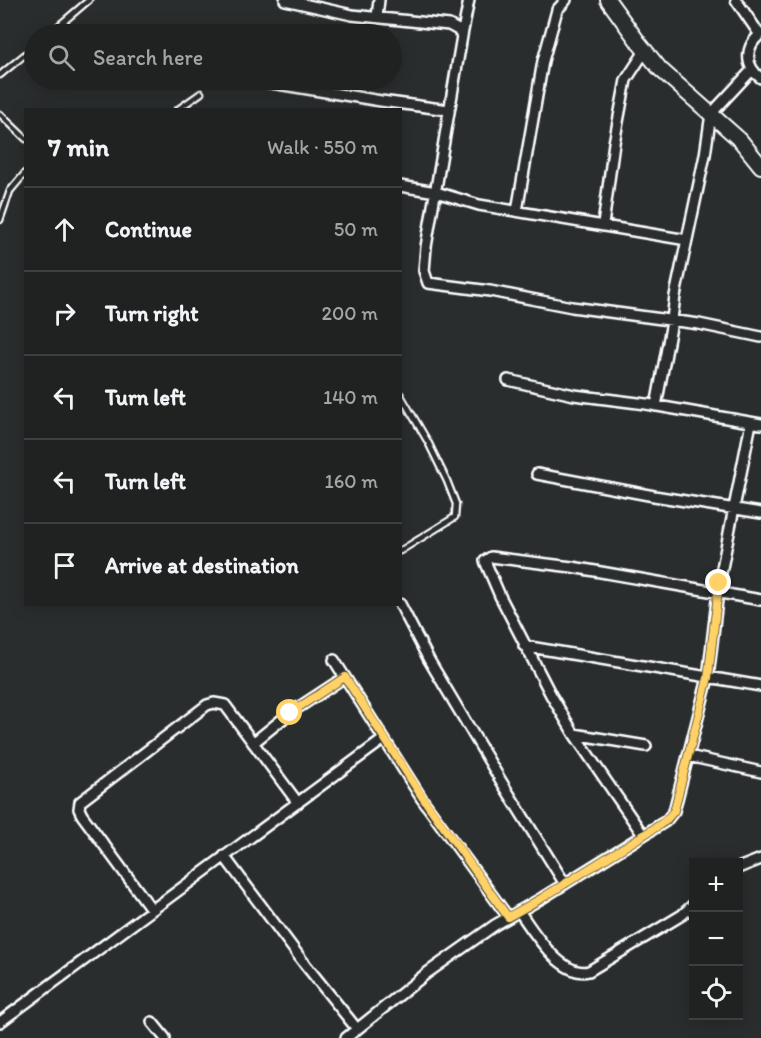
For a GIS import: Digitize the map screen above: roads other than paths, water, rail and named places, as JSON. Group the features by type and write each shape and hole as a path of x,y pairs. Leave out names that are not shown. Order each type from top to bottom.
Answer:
{"street":[{"path":"291,0 352,15 449,25 458,30 462,36"},
{"path":"377,17 379,0"},
{"path":"469,0 448,110 424,264 428,283 490,291 572,307 699,324 761,337"},
{"path":"517,211 543,61 557,10 566,0"},
{"path":"608,0 645,51 677,85 740,140 761,166"},
{"path":"736,0 760,34 750,47 748,55 752,70 761,78"},
{"path":"603,225 614,143 626,80 645,51"},
{"path":"656,406 711,114 752,70"},
{"path":"314,90 448,110"},
{"path":"402,186 436,192 479,205 687,240"},
{"path":"346,1038 427,973 508,917 666,820 674,811 708,678 718,592 734,509 756,423 574,395 508,380"},
{"path":"537,474 761,513"},
{"path":"643,835 574,734 524,646 486,568 485,561 491,557 572,567 761,600"},
{"path":"401,606 429,660 565,884"},
{"path":"524,646 761,686"},
{"path":"334,660 444,829 508,917"},
{"path":"253,743 290,713 345,677"},
{"path":"152,909 82,815 79,809 80,802 207,705 214,703 225,705 298,803"},
{"path":"574,734 645,746"},
{"path":"0,1022 384,739"},
{"path":"688,756 761,772"},
{"path":"224,856 357,1029"},
{"path":"743,866 761,859"},
{"path":"519,911 556,958 582,973 590,971 682,915 689,908"},
{"path":"152,1022 165,1038"}],"lane":[{"path":"60,24 88,0"},
{"path":"0,75 24,55"},
{"path":"180,108 201,93"},
{"path":"0,114 24,137"},
{"path":"0,220 10,190 24,174"},
{"path":"402,398 439,463 456,504 455,517 402,549"}]}
